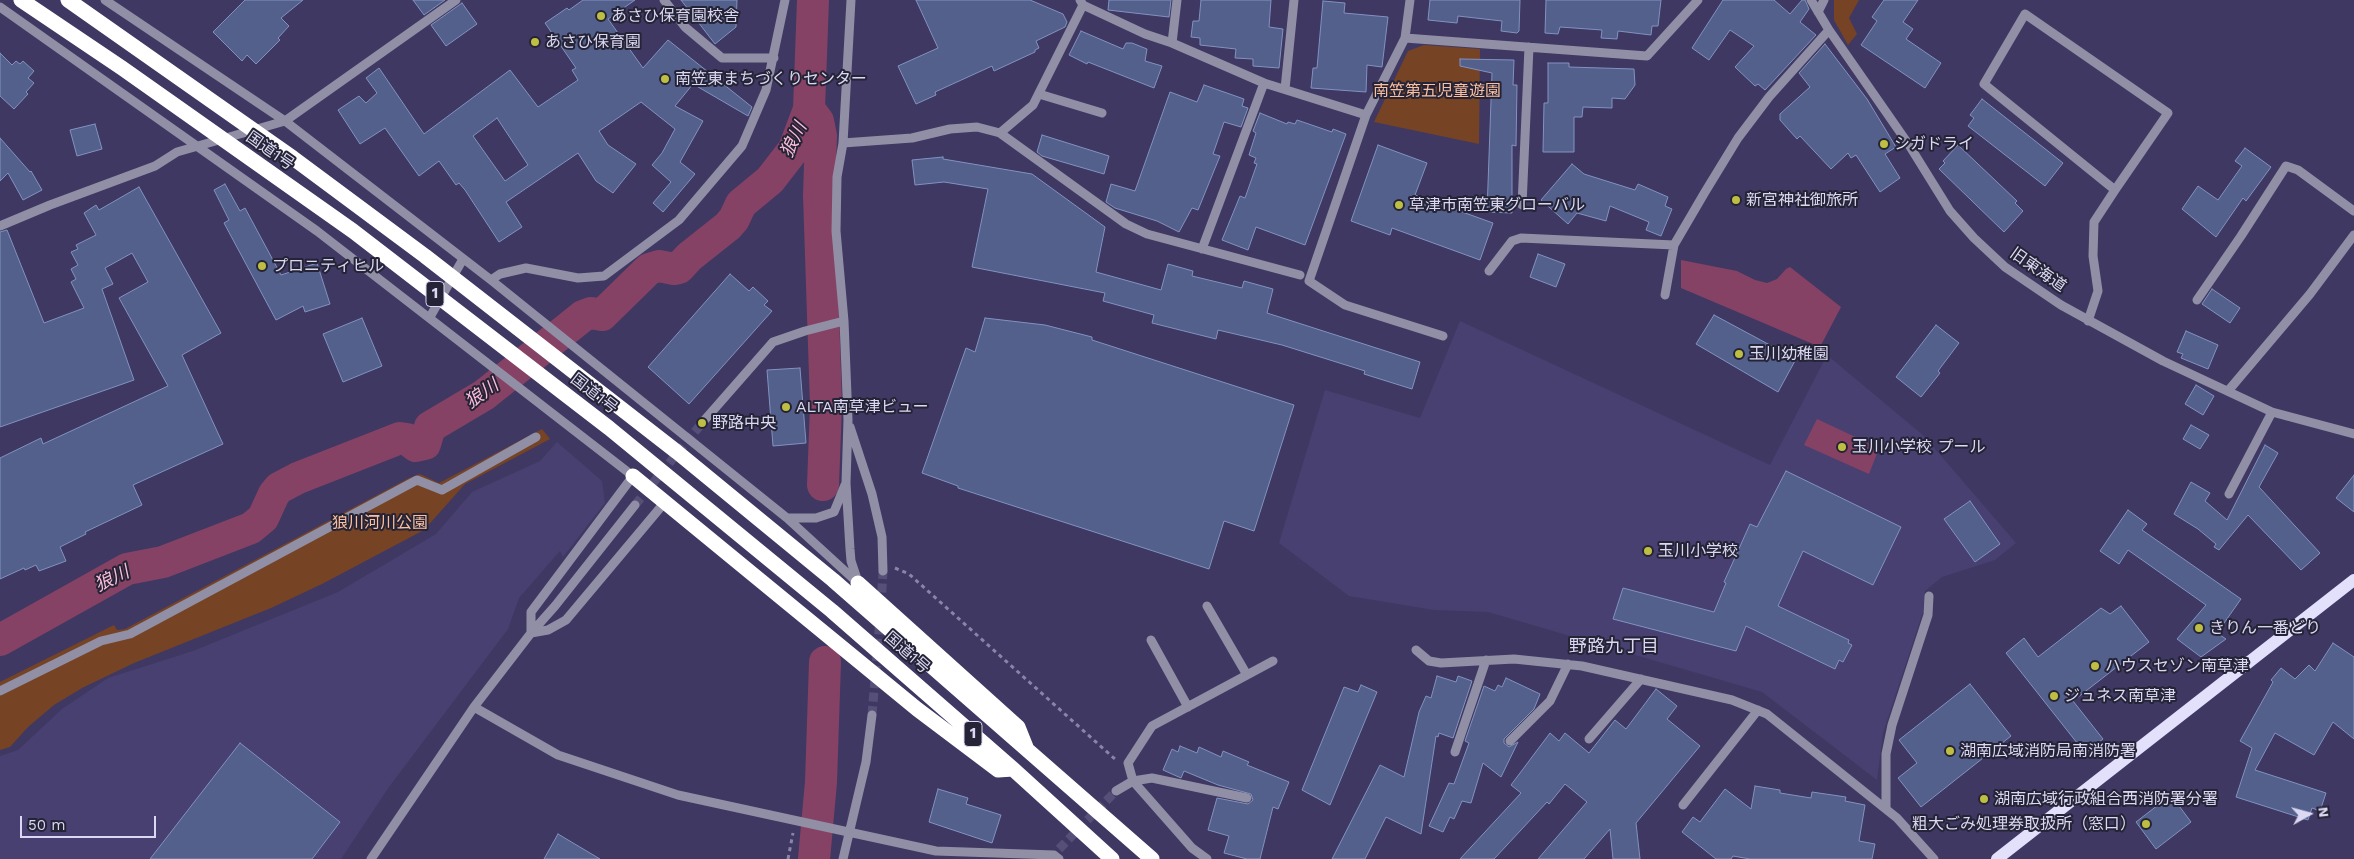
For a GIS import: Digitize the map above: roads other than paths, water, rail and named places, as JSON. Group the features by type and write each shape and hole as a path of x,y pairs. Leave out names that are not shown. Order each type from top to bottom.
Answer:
{"highway":[{"name":"国道1号","path":"21,0 122,68 361,237 609,428 832,612 1112,859"},
{"name":"国道1号","path":"68,0 293,158 425,256 677,452 833,580 1152,859"},
{"path":"633,476 917,710 998,770 1013,770"},
{"path":"858,583 1018,727 1028,751"}],"main road":[{"path":"1997,859 2354,580"}],"street":[{"path":"105,0 285,121 491,280 787,518 858,583"},
{"path":"0,226 50,204 154,166 177,152 285,121 456,0"},
{"path":"664,0 686,27 722,58 774,58"},
{"path":"491,280 500,274 526,268 578,278 604,276 679,220 742,146 766,90 785,0"},
{"path":"851,0 843,143 837,177 836,231 844,321 848,420 846,483 851,561 858,583"},
{"path":"1172,43 1177,0"},
{"path":"1285,89 1294,0"},
{"path":"1410,0 1405,38 1366,116 1309,282 1345,305 1443,336"},
{"path":"1405,38 1647,56 1698,0"},
{"name":"旧東海道","path":"1811,0 1829,30 1909,144 1940,196 1963,226 2004,267 2035,289 2088,321 2163,361 2272,412 2354,434"},
{"path":"1818,12 1824,0"},
{"path":"1000,133 1033,105 1081,2 1145,34 1172,43 1264,83 1366,116"},
{"path":"0,7 317,231 633,476 531,612 531,633"},
{"path":"2088,321 2098,290 2093,256 2094,222 2168,113 2024,14 1984,84 2115,190"},
{"path":"1666,295 1674,245 1738,138 1769,97 1829,30"},
{"path":"1522,204 1529,47"},
{"path":"1202,249 1264,83"},
{"path":"1039,94 1102,114"},
{"path":"843,143 912,138 950,129 977,127 1000,133 1126,224 1147,234 1300,275"},
{"path":"2197,300 2286,166 2298,170 2354,211"},
{"path":"2228,391 2310,294 2354,235"},
{"path":"1490,271 1512,241 1521,238 1674,245"},
{"path":"430,317 463,259"},
{"path":"702,422 773,342 804,331 844,321"},
{"path":"2229,494 2272,412"},
{"path":"848,420 872,494 882,536 883,567"},
{"path":"0,691 102,641 130,634 417,480 442,490 536,437"},
{"path":"787,518 816,518 834,512 846,483"},
{"path":"531,633 548,630 566,620 665,502"},
{"path":"371,859 474,706 635,504"},
{"path":"1886,809 1886,754 1892,725 1928,615 1929,596"},
{"path":"1207,606 1247,675"},
{"path":"1151,640 1188,707"},
{"path":"1416,650 1429,661 1441,663 1514,659 1568,664 1732,700 1758,710 1767,714 1897,818 1934,859"},
{"path":"1454,752 1486,660"},
{"path":"1207,859 1192,848 1133,781 1128,763 1152,726 1272,661"},
{"path":"1510,741 1550,701 1568,664"},
{"path":"1589,740 1641,679"},
{"path":"474,706 558,755 678,795 848,831 936,852 1057,854"},
{"path":"1683,805 1758,710"},
{"path":"843,859 848,831 866,762 872,715"},
{"path":"1116,791 1133,781 1152,778 1247,798"}],"waterway":[{"name":"狼川","path":"0,640 127,569 163,562 251,528 263,518 274,494 279,488 298,478 400,438 407,439 416,446 425,444 430,427 484,395 583,316 591,313 602,315 649,269 659,266 679,268 689,257 728,226 734,219 741,204 770,180 794,149 809,109 813,0"},
{"path":"809,109 818,121 821,136 819,195 826,405 823,485"},
{"path":"814,859 821,782 825,662"}],"tunnel":[{"path":"635,505 702,423"},
{"path":"881,606 883,571"},
{"path":"872,715 880,619"},
{"path":"1059,849 1116,791"}],"place":[{"name":"あさひ保育園校舎","path":"601,16"},
{"name":"あさひ保育園","path":"535,42"},
{"name":"南笠東まちづくりセンター","path":"665,79"},
{"name":"シガドライ","path":"1884,144"},
{"name":"新宮神社御旅所","path":"1736,200"},
{"name":"草津市南笠東グローバル","path":"1399,205"},
{"name":"プロニティヒル","path":"262,266"},
{"name":"玉川幼稚園","path":"1739,354"},
{"name":"ALTA南草津ビュー","path":"786,407"},
{"name":"野路中央","path":"702,423"},
{"name":"玉川小学校 プール","path":"1842,447"},
{"name":"玉川小学校","path":"1648,551"},
{"name":"きりん一番どり","path":"2199,628"},
{"name":"ハウスセゾン南草津","path":"2095,666"},
{"name":"ジュネス南草津","path":"2054,696"},
{"name":"湖南広域消防局南消防署","path":"1950,751"},
{"name":"湖南広域行政組合西消防署分署","path":"1984,799"},
{"name":"粗大ごみ処理券取扱所（窓口）","path":"2146,824"}],"district":[{"name":"野路九丁目","path":"1614,647"}],"park label":[{"name":"南笠第五児童遊園","path":"1437,91"},
{"name":"狼川河川公園","path":"380,523"}]}
